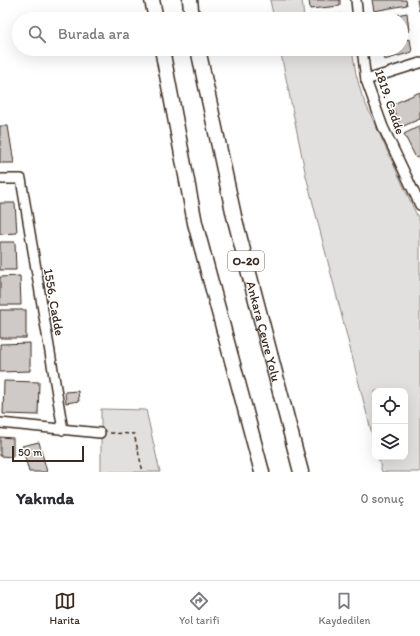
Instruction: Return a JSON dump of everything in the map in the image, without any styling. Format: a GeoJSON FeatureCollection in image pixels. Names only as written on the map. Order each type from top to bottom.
{"type":"FeatureCollection","features":[{"type":"Feature","properties":{"kind":"highway"},"geometry":{"type":"LineString","coordinates":[[152,0],[155,12]]}},
{"type":"Feature","properties":{"kind":"highway"},"geometry":{"type":"LineString","coordinates":[[190,0],[191,12]]}},
{"type":"Feature","properties":{"kind":"highway","name":"O-20"},"geometry":{"type":"LineString","coordinates":[[163,56],[195,223],[262,472]]}},
{"type":"Feature","properties":{"kind":"highway","name":"Ankara Çevre Yolu"},"geometry":{"type":"LineString","coordinates":[[200,56],[234,216],[301,472]]}},
{"type":"Feature","properties":{"kind":"street"},"geometry":{"type":"LineString","coordinates":[[356,0],[357,12]]}},
{"type":"Feature","properties":{"kind":"street","name":"1819. Cadde"},"geometry":{"type":"LineString","coordinates":[[363,56],[366,80],[383,127],[420,205]]}},
{"type":"Feature","properties":{"kind":"street"},"geometry":{"type":"LineString","coordinates":[[366,80],[420,63]]}},
{"type":"Feature","properties":{"kind":"street","name":"1556. Cadde"},"geometry":{"type":"LineString","coordinates":[[0,179],[21,179],[63,430]]}},
{"type":"Feature","properties":{"kind":"street"},"geometry":{"type":"LineString","coordinates":[[0,423],[100,433]]}},
{"type":"Feature","properties":{"kind":"path"},"geometry":{"type":"LineString","coordinates":[[100,433],[134,434],[143,472]]}},
{"type":"Feature","properties":{"kind":"shaded area"},"geometry":{"type":"Polygon","coordinates":[[[270,0],[302,0],[303,12],[273,12],[270,0]]]}},
{"type":"Feature","properties":{"kind":"shaded area"},"geometry":{"type":"Polygon","coordinates":[[[281,56],[353,56],[362,96],[420,222],[420,472],[382,472],[379,460],[408,460],[408,388],[372,388],[372,434],[306,176],[281,56]]]}},
{"type":"Feature","properties":{"kind":"shaded area"},"geometry":{"type":"Polygon","coordinates":[[[101,409],[146,410],[160,472],[101,472],[101,409]]]}},
{"type":"Feature","properties":{"kind":"building"},"geometry":{"type":"Polygon","coordinates":[[[309,0],[340,0],[340,6],[310,9],[309,0]]]}},
{"type":"Feature","properties":{"kind":"building"},"geometry":{"type":"Polygon","coordinates":[[[372,0],[406,0],[407,5],[374,11],[372,0]]]}},
{"type":"Feature","properties":{"kind":"building"},"geometry":{"type":"Polygon","coordinates":[[[417,0],[420,0],[420,11],[419,11],[417,0]]]}},
{"type":"Feature","properties":{"kind":"building"},"geometry":{"type":"Polygon","coordinates":[[[408,39],[410,39],[412,52],[408,53],[408,39]]]}},
{"type":"Feature","properties":{"kind":"building"},"geometry":{"type":"Polygon","coordinates":[[[383,56],[398,56],[384,60],[383,56]]]}},
{"type":"Feature","properties":{"kind":"building"},"geometry":{"type":"Polygon","coordinates":[[[420,92],[420,119],[401,127],[391,105],[420,92]]]}},
{"type":"Feature","properties":{"kind":"building"},"geometry":{"type":"Polygon","coordinates":[[[0,126],[8,126],[14,163],[0,163],[0,126]]]}},
{"type":"Feature","properties":{"kind":"building"},"geometry":{"type":"Polygon","coordinates":[[[420,126],[420,156],[416,158],[404,134],[420,126]]]}},
{"type":"Feature","properties":{"kind":"building"},"geometry":{"type":"Polygon","coordinates":[[[0,203],[15,203],[17,233],[0,234],[0,203]]]}},
{"type":"Feature","properties":{"kind":"building"},"geometry":{"type":"Polygon","coordinates":[[[0,242],[15,242],[16,270],[0,270],[0,242]]]}},
{"type":"Feature","properties":{"kind":"building"},"geometry":{"type":"Polygon","coordinates":[[[20,276],[21,305],[0,305],[0,277],[20,276]]]}},
{"type":"Feature","properties":{"kind":"building"},"geometry":{"type":"Polygon","coordinates":[[[0,310],[26,310],[26,338],[0,338],[0,310]]]}},
{"type":"Feature","properties":{"kind":"building"},"geometry":{"type":"Polygon","coordinates":[[[30,343],[30,371],[0,372],[0,344],[30,343]]]}},
{"type":"Feature","properties":{"kind":"building"},"geometry":{"type":"Polygon","coordinates":[[[4,381],[39,382],[38,415],[3,414],[4,381]]]}},
{"type":"Feature","properties":{"kind":"building"},"geometry":{"type":"Polygon","coordinates":[[[78,391],[79,401],[66,403],[65,392],[78,391]]]}},
{"type":"Feature","properties":{"kind":"building"},"geometry":{"type":"Polygon","coordinates":[[[0,437],[13,438],[13,457],[0,456],[0,437]]]}},
{"type":"Feature","properties":{"kind":"building"},"geometry":{"type":"Polygon","coordinates":[[[39,442],[47,472],[29,472],[22,446],[39,442]]]}}]}
